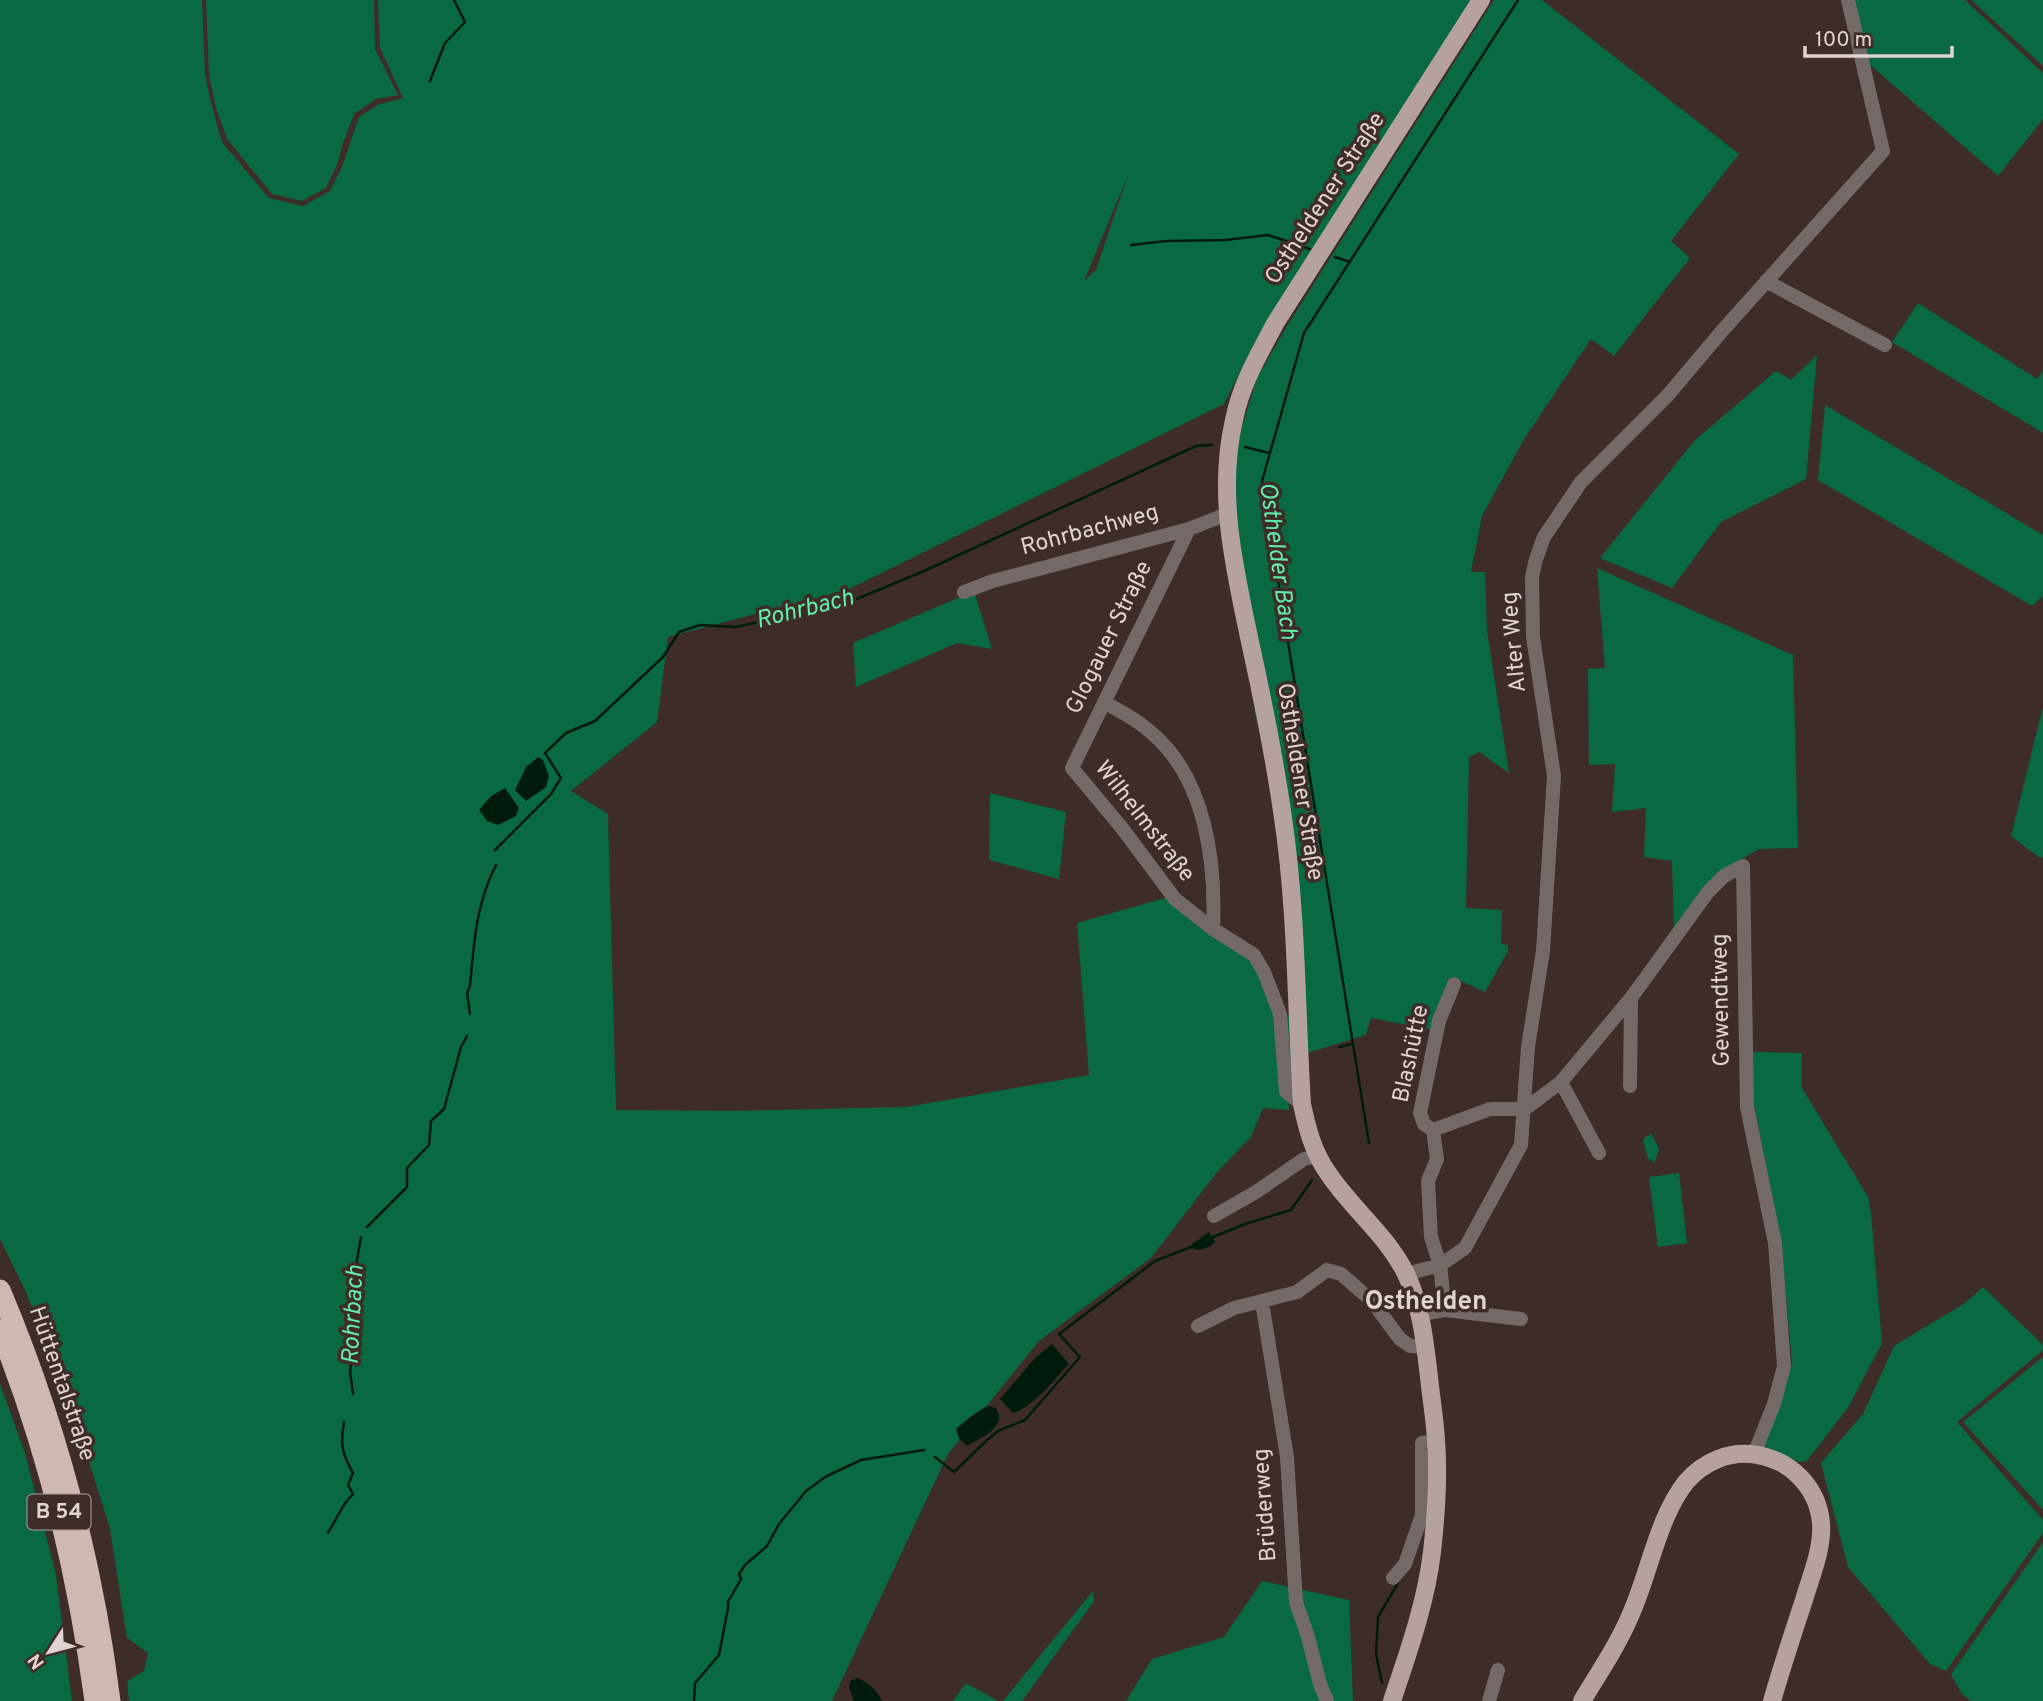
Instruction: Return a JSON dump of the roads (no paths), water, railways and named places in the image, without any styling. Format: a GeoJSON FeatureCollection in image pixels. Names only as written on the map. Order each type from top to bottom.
{"type":"FeatureCollection","features":[{"type":"Feature","properties":{"kind":"highway","name":"Hüttentalstraße"},"geometry":{"type":"LineString","coordinates":[[0,1290],[48,1415],[81,1534],[103,1646],[110,1701]]}},
{"type":"Feature","properties":{"kind":"highway","name":"Hüttentalstraße"},"geometry":{"type":"LineString","coordinates":[[0,1330],[33,1419],[70,1552],[88,1648],[94,1701]]}},
{"type":"Feature","properties":{"kind":"main road","name":"Ostheldener Straße"},"geometry":{"type":"LineString","coordinates":[[1392,1701],[1417,1622],[1432,1554],[1436,1441],[1425,1347],[1419,1315],[1406,1274],[1384,1240],[1335,1183],[1318,1156],[1307,1127],[1302,1104],[1293,911],[1284,820],[1270,736],[1231,550],[1227,514],[1228,450],[1234,418],[1247,376],[1276,323],[1481,0]]}},
{"type":"Feature","properties":{"kind":"main road"},"geometry":{"type":"LineString","coordinates":[[1582,1701],[1625,1628],[1669,1512],[1686,1483],[1709,1463],[1738,1454],[1769,1457],[1796,1472],[1813,1495],[1821,1522],[1821,1537],[1814,1566],[1772,1701]]}},
{"type":"Feature","properties":{"kind":"street","name":"Alter Weg"},"geometry":{"type":"LineString","coordinates":[[1406,1274],[1440,1265],[1465,1248],[1521,1145],[1528,1047],[1543,951],[1554,776],[1533,637],[1532,577],[1536,559],[1544,537],[1581,482],[1668,395],[1721,331],[1883,151],[1848,0]]}},
{"type":"Feature","properties":{"kind":"street"},"geometry":{"type":"LineString","coordinates":[[1766,281],[1885,345]]}},
{"type":"Feature","properties":{"kind":"street","name":"Rohrbachweg"},"geometry":{"type":"LineString","coordinates":[[964,592],[993,580],[1189,529],[1227,514]]}},
{"type":"Feature","properties":{"kind":"street","name":"Glogauer Straße"},"geometry":{"type":"LineString","coordinates":[[1072,768],[1189,529]]}},
{"type":"Feature","properties":{"kind":"street"},"geometry":{"type":"LineString","coordinates":[[1104,702],[1134,719],[1156,736],[1183,769],[1197,800],[1205,828],[1214,896],[1213,929]]}},
{"type":"Feature","properties":{"kind":"street","name":"Wilhelmstraße"},"geometry":{"type":"LineString","coordinates":[[1072,768],[1122,828],[1175,899],[1213,929],[1254,955],[1265,972],[1280,1014],[1286,1092],[1302,1104]]}},
{"type":"Feature","properties":{"kind":"street","name":"Gewendtweg"},"geometry":{"type":"LineString","coordinates":[[1525,1109],[1561,1082],[1631,998],[1709,892],[1724,876],[1743,866],[1747,1107],[1775,1243],[1784,1366],[1774,1404],[1754,1454]]}},
{"type":"Feature","properties":{"kind":"street","name":"Blashütte"},"geometry":{"type":"LineString","coordinates":[[1446,1310],[1440,1265],[1430,1237],[1429,1181],[1437,1158],[1433,1130],[1424,1124],[1420,1113],[1439,1021],[1454,984]]}},
{"type":"Feature","properties":{"kind":"street"},"geometry":{"type":"LineString","coordinates":[[1630,1086],[1631,998]]}},
{"type":"Feature","properties":{"kind":"street"},"geometry":{"type":"LineString","coordinates":[[1561,1082],[1599,1153]]}},
{"type":"Feature","properties":{"kind":"street","name":"Blashütte"},"geometry":{"type":"LineString","coordinates":[[1433,1130],[1490,1109],[1525,1109]]}},
{"type":"Feature","properties":{"kind":"street"},"geometry":{"type":"LineString","coordinates":[[1214,1216],[1256,1192],[1304,1159],[1318,1156]]}},
{"type":"Feature","properties":{"kind":"street"},"geometry":{"type":"LineString","coordinates":[[1198,1326],[1234,1308],[1297,1292],[1327,1270],[1341,1274],[1372,1301],[1400,1339],[1410,1346],[1425,1347]]}},
{"type":"Feature","properties":{"kind":"street","name":"Brüderweg"},"geometry":{"type":"LineString","coordinates":[[1262,1302],[1287,1457],[1296,1602],[1327,1701]]}},
{"type":"Feature","properties":{"kind":"street"},"geometry":{"type":"LineString","coordinates":[[1419,1315],[1446,1310],[1521,1319]]}},
{"type":"Feature","properties":{"kind":"street"},"geometry":{"type":"LineString","coordinates":[[1393,1578],[1405,1564],[1422,1515],[1422,1443],[1436,1441]]}},
{"type":"Feature","properties":{"kind":"street"},"geometry":{"type":"LineString","coordinates":[[1489,1701],[1498,1670]]}},
{"type":"Feature","properties":{"kind":"waterway"},"geometry":{"type":"LineString","coordinates":[[430,81],[445,43],[465,22],[454,0]]}},
{"type":"Feature","properties":{"kind":"waterway","name":"Osthelder Bach"},"geometry":{"type":"LineString","coordinates":[[1369,1143],[1262,481],[1304,333],[1518,0]]}},
{"type":"Feature","properties":{"kind":"waterway"},"geometry":{"type":"LineString","coordinates":[[1131,245],[1268,235],[1310,249]]}},
{"type":"Feature","properties":{"kind":"waterway"},"geometry":{"type":"LineString","coordinates":[[1335,257],[1350,262]]}},
{"type":"Feature","properties":{"kind":"waterway","name":"Rohrbach"},"geometry":{"type":"LineString","coordinates":[[495,850],[551,794],[561,778],[545,753],[566,733],[595,721],[663,657],[679,632],[700,625],[736,627],[852,601],[924,571],[1196,446],[1212,445]]}},
{"type":"Feature","properties":{"kind":"waterway","name":"Rohrbach"},"geometry":{"type":"LineString","coordinates":[[1245,447],[1269,453]]}},
{"type":"Feature","properties":{"kind":"waterway","name":"Rohrbach"},"geometry":{"type":"LineString","coordinates":[[470,1014],[467,993],[477,924],[484,894],[496,865]]}},
{"type":"Feature","properties":{"kind":"waterway","name":"Rohrbach"},"geometry":{"type":"LineString","coordinates":[[367,1227],[407,1187],[407,1168],[429,1145],[431,1121],[444,1109],[461,1047],[467,1036]]}},
{"type":"Feature","properties":{"kind":"waterway"},"geometry":{"type":"LineString","coordinates":[[1339,1047],[1352,1044]]}},
{"type":"Feature","properties":{"kind":"waterway"},"geometry":{"type":"LineString","coordinates":[[1211,1238],[1291,1210],[1312,1180]]}},
{"type":"Feature","properties":{"kind":"waterway","name":"Rohrbach"},"geometry":{"type":"LineString","coordinates":[[353,1394],[350,1371],[357,1325],[353,1284],[361,1237]]}},
{"type":"Feature","properties":{"kind":"waterway"},"geometry":{"type":"LineString","coordinates":[[935,1457],[954,1472],[998,1431],[1025,1420],[1080,1357],[1059,1334],[1155,1261],[1196,1245]]}},
{"type":"Feature","properties":{"kind":"waterway","name":"Rohrbach"},"geometry":{"type":"LineString","coordinates":[[328,1533],[353,1494],[348,1485],[353,1473],[343,1448],[344,1422]]}},
{"type":"Feature","properties":{"kind":"waterway"},"geometry":{"type":"LineString","coordinates":[[694,1701],[695,1683],[719,1655],[728,1602],[741,1579],[739,1574],[745,1565],[767,1546],[779,1524],[806,1491],[825,1477],[861,1460],[924,1450]]}},
{"type":"Feature","properties":{"kind":"waterway","name":"Osthelder Bach"},"geometry":{"type":"LineString","coordinates":[[1382,1683],[1376,1654],[1378,1617],[1398,1583]]}},
{"type":"Feature","properties":{"kind":"district","name":"Osthelden"},"geometry":{"type":"Point","coordinates":[1426,1302]}}]}
